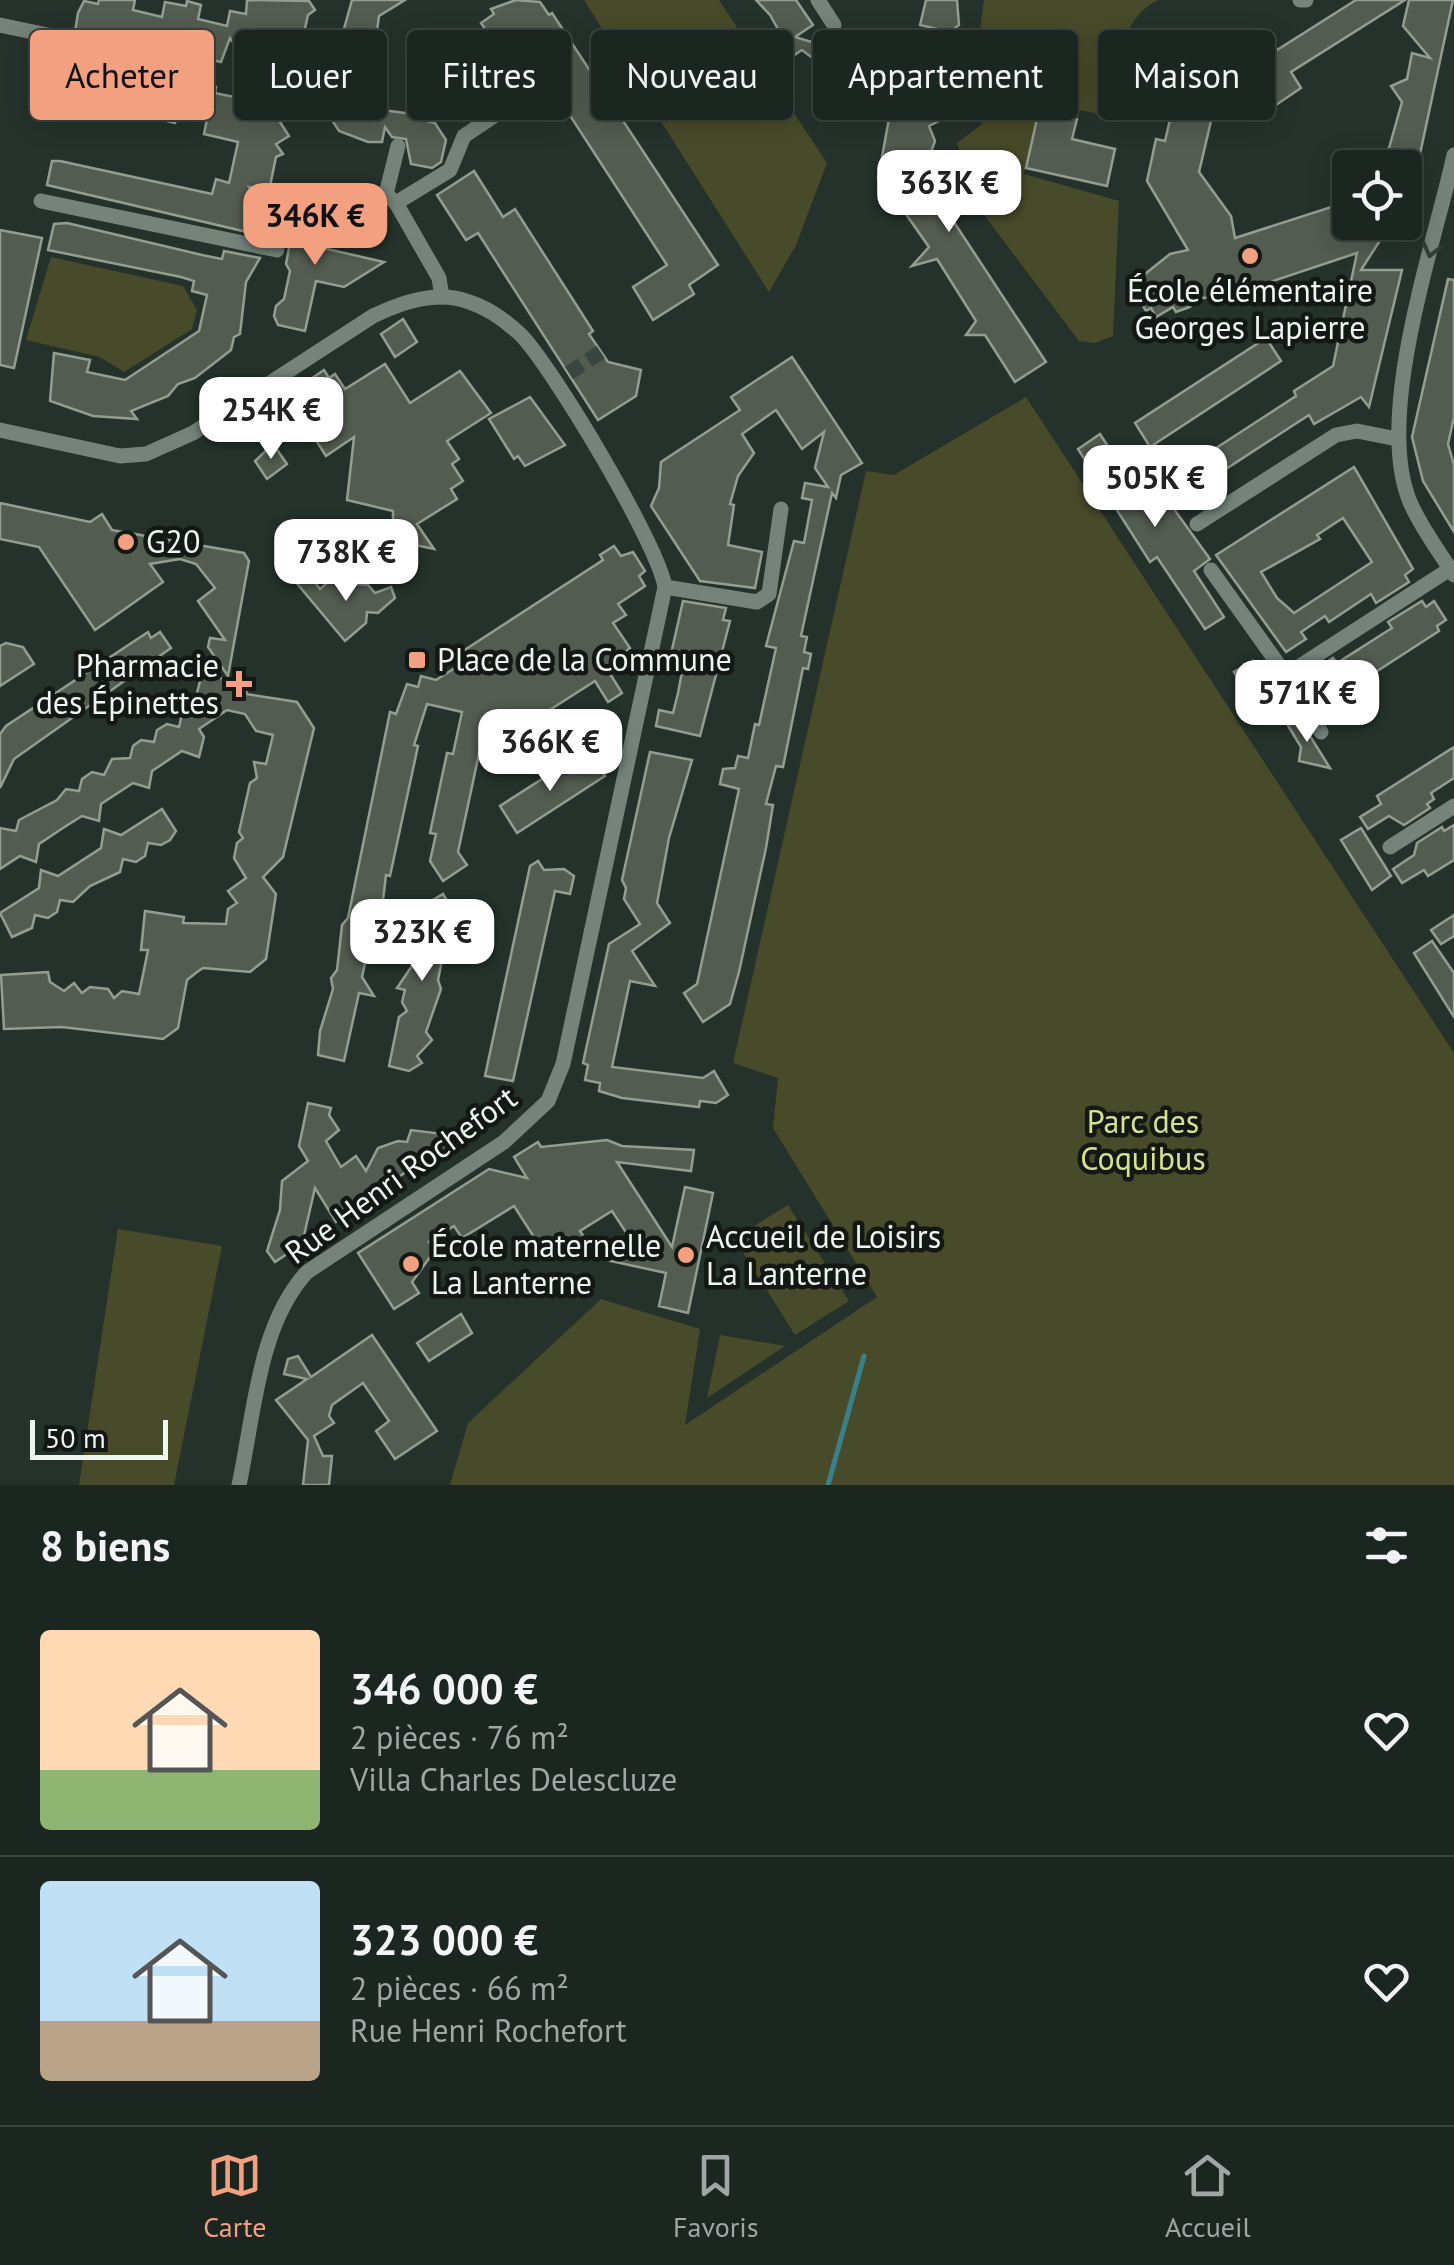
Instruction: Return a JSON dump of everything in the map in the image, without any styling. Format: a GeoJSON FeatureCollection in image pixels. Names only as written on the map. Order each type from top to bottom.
{"type":"FeatureCollection","features":[{"type":"Feature","properties":{"kind":"street"},"geometry":{"type":"LineString","coordinates":[[818,0],[834,25]]}},
{"type":"Feature","properties":{"kind":"street"},"geometry":{"type":"LineString","coordinates":[[0,25],[30,31]]}},
{"type":"Feature","properties":{"kind":"street"},"geometry":{"type":"LineString","coordinates":[[396,203],[450,170],[464,136],[489,120]]}},
{"type":"Feature","properties":{"kind":"street"},"geometry":{"type":"LineString","coordinates":[[398,146],[386,194],[396,203],[440,278],[442,297]]}},
{"type":"Feature","properties":{"kind":"street"},"geometry":{"type":"LineString","coordinates":[[1286,676],[1450,563],[1410,503],[1397,439],[1406,368],[1454,155]]}},
{"type":"Feature","properties":{"kind":"street"},"geometry":{"type":"LineString","coordinates":[[41,201],[277,250]]}},
{"type":"Feature","properties":{"kind":"street"},"geometry":{"type":"LineString","coordinates":[[0,430],[120,456],[146,454],[193,432],[373,316],[400,303],[442,297],[467,300],[495,314],[523,337],[657,553],[666,587],[757,602],[769,594],[782,509]]}},
{"type":"Feature","properties":{"kind":"street"},"geometry":{"type":"LineString","coordinates":[[553,383],[569,374]]}},
{"type":"Feature","properties":{"kind":"street"},"geometry":{"type":"LineString","coordinates":[[1198,524],[1336,435],[1358,431],[1397,439]]}},
{"type":"Feature","properties":{"kind":"street"},"geometry":{"type":"LineString","coordinates":[[1210,570],[1321,732]]}},
{"type":"Feature","properties":{"kind":"street","name":"Rue Henri Rochefort"},"geometry":{"type":"LineString","coordinates":[[239,1485],[275,1322],[288,1293],[307,1272],[504,1142],[548,1101],[563,1064],[666,587]]}},
{"type":"Feature","properties":{"kind":"street"},"geometry":{"type":"LineString","coordinates":[[1390,846],[1454,806]]}},
{"type":"Feature","properties":{"kind":"green space"},"geometry":{"type":"Polygon","coordinates":[[[584,0],[719,0],[739,30],[603,30],[584,0]]]}},
{"type":"Feature","properties":{"kind":"green space"},"geometry":{"type":"Polygon","coordinates":[[[984,0],[1159,0],[1146,8],[1129,30],[1098,30],[1098,114],[1078,110],[1078,30],[980,30],[984,0]]]}},
{"type":"Feature","properties":{"kind":"green space"},"geometry":{"type":"Polygon","coordinates":[[[793,112],[827,163],[796,245],[769,292],[660,120],[793,120],[793,112]]]}},
{"type":"Feature","properties":{"kind":"green space"},"geometry":{"type":"Polygon","coordinates":[[[983,120],[1036,120],[1024,174],[1119,201],[1113,336],[1095,343],[1079,341],[975,203],[957,143],[983,120]]]}},
{"type":"Feature","properties":{"kind":"green space"},"geometry":{"type":"Polygon","coordinates":[[[51,257],[183,286],[197,310],[192,329],[124,372],[100,357],[26,340],[51,257]]]}},
{"type":"Feature","properties":{"kind":"green space","name":"Parc des Coquibus"},"geometry":{"type":"Polygon","coordinates":[[[1026,397],[1454,1053],[1454,1485],[450,1485],[468,1423],[601,1299],[700,1329],[685,1425],[877,1297],[773,1128],[778,1078],[733,1063],[866,471],[894,475],[1026,397]]]}},
{"type":"Feature","properties":{"kind":"green space"},"geometry":{"type":"Polygon","coordinates":[[[788,1205],[849,1301],[795,1335],[734,1238],[788,1205]]]}},
{"type":"Feature","properties":{"kind":"green space"},"geometry":{"type":"Polygon","coordinates":[[[118,1229],[222,1246],[174,1485],[79,1485],[118,1229]]]}},
{"type":"Feature","properties":{"kind":"green space"},"geometry":{"type":"Polygon","coordinates":[[[720,1335],[785,1346],[707,1398],[720,1335]]]}},
{"type":"Feature","properties":{"kind":"building"},"geometry":{"type":"Polygon","coordinates":[[[99,0],[135,0],[133,10],[162,17],[165,2],[186,6],[187,1],[201,5],[198,19],[227,26],[230,11],[246,14],[247,0],[309,1],[315,10],[308,15],[305,30],[234,30],[234,44],[230,38],[221,62],[214,60],[214,30],[75,30],[84,1],[98,4],[99,0]]]}},
{"type":"Feature","properties":{"kind":"building"},"geometry":{"type":"Polygon","coordinates":[[[352,0],[405,0],[379,16],[377,30],[344,30],[352,0]]]}},
{"type":"Feature","properties":{"kind":"building"},"geometry":{"type":"Polygon","coordinates":[[[516,0],[540,2],[563,30],[486,30],[481,23],[494,14],[491,9],[516,0]]]}},
{"type":"Feature","properties":{"kind":"building"},"geometry":{"type":"Polygon","coordinates":[[[756,0],[796,0],[813,25],[795,37],[813,42],[813,58],[802,50],[793,56],[793,30],[778,30],[756,0]]]}},
{"type":"Feature","properties":{"kind":"building"},"geometry":{"type":"Polygon","coordinates":[[[926,0],[957,0],[959,25],[953,30],[920,25],[926,0]]]}},
{"type":"Feature","properties":{"kind":"building"},"geometry":{"type":"Polygon","coordinates":[[[1356,0],[1405,0],[1291,72],[1301,88],[1275,106],[1275,46],[1277,50],[1356,0]]]}},
{"type":"Feature","properties":{"kind":"building"},"geometry":{"type":"Polygon","coordinates":[[[1409,0],[1453,0],[1421,150],[1386,150],[1402,102],[1391,86],[1407,79],[1412,53],[1430,58],[1403,26],[1409,0]]]}},
{"type":"Feature","properties":{"kind":"building"},"geometry":{"type":"Polygon","coordinates":[[[571,42],[591,72],[591,120],[622,120],[718,265],[689,285],[694,294],[653,320],[633,287],[667,265],[571,117],[571,42]]]}},
{"type":"Feature","properties":{"kind":"building"},"geometry":{"type":"Polygon","coordinates":[[[214,87],[215,93],[234,97],[234,120],[284,120],[280,122],[289,136],[276,144],[283,154],[276,157],[269,191],[249,187],[265,214],[264,236],[47,185],[52,161],[60,161],[212,194],[216,179],[229,183],[238,142],[204,134],[207,120],[214,120],[214,87]]]}},
{"type":"Feature","properties":{"kind":"building"},"geometry":{"type":"Polygon","coordinates":[[[387,111],[407,113],[407,120],[435,123],[446,140],[441,162],[432,168],[411,164],[406,139],[392,137],[385,127],[382,142],[368,142],[339,131],[332,120],[387,120],[387,111]]]}},
{"type":"Feature","properties":{"kind":"building"},"geometry":{"type":"Polygon","coordinates":[[[889,120],[939,120],[929,126],[935,141],[923,175],[1046,362],[1015,382],[985,335],[966,335],[976,321],[937,259],[912,266],[929,247],[896,200],[892,202],[886,184],[878,179],[889,120]]]}},
{"type":"Feature","properties":{"kind":"building"},"geometry":{"type":"Polygon","coordinates":[[[1037,120],[1077,120],[1072,139],[1115,149],[1107,186],[1026,168],[1037,120]]]}},
{"type":"Feature","properties":{"kind":"building"},"geometry":{"type":"Polygon","coordinates":[[[1170,120],[1211,120],[1199,172],[1231,216],[1235,238],[1332,207],[1332,240],[1380,240],[1361,270],[1402,270],[1369,407],[1361,397],[1314,424],[1309,415],[1183,497],[1170,478],[1296,396],[1294,391],[1333,366],[1357,253],[1240,292],[1198,299],[1190,307],[1176,312],[1173,307],[1156,317],[1151,308],[1146,311],[1131,286],[1134,276],[1145,274],[1170,254],[1188,250],[1147,181],[1156,139],[1165,141],[1170,120]]]}},
{"type":"Feature","properties":{"kind":"building"},"geometry":{"type":"Polygon","coordinates":[[[474,171],[503,217],[515,209],[593,331],[589,334],[608,362],[641,370],[636,396],[598,420],[478,233],[466,240],[437,195],[474,171]]]}},
{"type":"Feature","properties":{"kind":"building"},"geometry":{"type":"Polygon","coordinates":[[[304,206],[332,212],[323,248],[384,262],[344,287],[316,281],[305,331],[278,325],[274,316],[276,306],[284,299],[290,271],[286,264],[293,226],[300,223],[304,206]]]}},
{"type":"Feature","properties":{"kind":"building"},"geometry":{"type":"Polygon","coordinates":[[[67,223],[222,259],[224,251],[260,258],[246,282],[240,334],[234,337],[231,350],[195,378],[178,384],[168,396],[131,411],[137,419],[93,416],[50,401],[54,353],[90,360],[87,372],[125,380],[199,331],[207,295],[192,291],[194,281],[181,277],[48,250],[54,224],[67,223]]]}},
{"type":"Feature","properties":{"kind":"building"},"geometry":{"type":"Polygon","coordinates":[[[0,230],[42,238],[14,368],[0,365],[0,230]]]}},
{"type":"Feature","properties":{"kind":"building"},"geometry":{"type":"Polygon","coordinates":[[[1448,279],[1454,280],[1454,417],[1448,444],[1454,465],[1454,532],[1423,481],[1412,437],[1448,279]]]}},
{"type":"Feature","properties":{"kind":"building"},"geometry":{"type":"Polygon","coordinates":[[[403,319],[417,342],[395,357],[381,334],[403,319]]]}},
{"type":"Feature","properties":{"kind":"building"},"geometry":{"type":"Polygon","coordinates":[[[1266,338],[1281,361],[1150,447],[1135,423],[1266,338]]]}},
{"type":"Feature","properties":{"kind":"building"},"geometry":{"type":"Polygon","coordinates":[[[792,357],[862,463],[841,475],[836,498],[832,493],[801,636],[807,637],[804,652],[811,654],[808,669],[803,668],[783,767],[776,766],[766,804],[773,805],[766,848],[730,1004],[703,1022],[684,993],[697,984],[739,789],[720,784],[723,769],[735,768],[738,756],[748,758],[755,724],[759,725],[776,648],[766,646],[794,541],[804,543],[812,500],[802,498],[805,483],[828,487],[815,468],[824,432],[802,449],[776,410],[742,434],[754,453],[738,476],[730,504],[734,505],[728,545],[762,552],[755,588],[700,581],[651,506],[659,488],[661,462],[740,410],[731,397],[792,357]]]}},
{"type":"Feature","properties":{"kind":"building"},"geometry":{"type":"Polygon","coordinates":[[[385,364],[410,403],[460,371],[491,413],[447,441],[459,459],[452,464],[463,481],[451,489],[457,499],[417,524],[434,549],[400,542],[401,537],[393,535],[393,511],[347,500],[354,437],[326,456],[292,403],[299,399],[293,391],[324,370],[329,378],[335,374],[345,389],[385,364]]]}},
{"type":"Feature","properties":{"kind":"building"},"geometry":{"type":"Polygon","coordinates":[[[530,397],[565,445],[525,466],[518,456],[514,459],[489,419],[530,397]]]}},
{"type":"Feature","properties":{"kind":"building"},"geometry":{"type":"Polygon","coordinates":[[[1100,434],[1149,510],[1166,498],[1210,559],[1194,571],[1224,617],[1205,629],[1157,557],[1150,562],[1078,449],[1100,434]]]}},
{"type":"Feature","properties":{"kind":"building"},"geometry":{"type":"Polygon","coordinates":[[[273,444],[287,464],[267,479],[255,461],[273,444]]]}},
{"type":"Feature","properties":{"kind":"building"},"geometry":{"type":"Polygon","coordinates":[[[1354,467],[1413,569],[1405,575],[1409,582],[1376,603],[1371,594],[1329,622],[1325,616],[1301,632],[1306,639],[1286,652],[1216,555],[1354,467]],[[1343,518],[1317,535],[1320,539],[1261,572],[1277,598],[1294,613],[1372,562],[1343,518]]]}},
{"type":"Feature","properties":{"kind":"building"},"geometry":{"type":"Polygon","coordinates":[[[0,503],[90,522],[102,514],[112,530],[244,553],[249,561],[228,676],[208,647],[210,638],[225,640],[198,601],[215,588],[196,564],[180,559],[150,564],[163,582],[95,630],[39,547],[0,539],[0,503]]]}},
{"type":"Feature","properties":{"kind":"building"},"geometry":{"type":"Polygon","coordinates":[[[614,546],[621,556],[633,552],[645,571],[639,576],[645,586],[618,604],[626,615],[613,623],[630,648],[623,654],[627,660],[609,672],[622,693],[608,702],[595,681],[520,729],[513,727],[480,749],[458,852],[467,865],[443,881],[430,861],[436,834],[430,833],[447,753],[453,754],[462,712],[427,704],[414,745],[418,746],[390,876],[386,875],[378,942],[370,940],[362,977],[374,996],[359,993],[344,1061],[318,1055],[320,1031],[333,989],[331,978],[337,970],[342,925],[348,918],[390,712],[396,714],[407,684],[418,687],[421,676],[436,680],[469,659],[463,651],[603,560],[600,555],[614,546]]]}},
{"type":"Feature","properties":{"kind":"building"},"geometry":{"type":"Polygon","coordinates":[[[294,580],[314,581],[320,589],[328,582],[368,585],[375,593],[391,587],[395,598],[378,613],[367,612],[366,623],[345,641],[294,580]]]}},
{"type":"Feature","properties":{"kind":"building"},"geometry":{"type":"Polygon","coordinates":[[[683,601],[726,608],[723,620],[730,621],[700,736],[656,726],[659,710],[673,713],[678,693],[685,656],[671,654],[683,601]]]}},
{"type":"Feature","properties":{"kind":"building"},"geometry":{"type":"Polygon","coordinates":[[[1422,601],[1426,607],[1434,601],[1446,620],[1437,626],[1439,631],[1328,703],[1325,700],[1317,705],[1305,685],[1312,680],[1309,674],[1333,658],[1337,663],[1392,628],[1388,622],[1422,601]]]}},
{"type":"Feature","properties":{"kind":"building"},"geometry":{"type":"Polygon","coordinates":[[[148,632],[151,638],[160,632],[171,648],[14,759],[0,788],[0,734],[6,726],[148,632]]]}},
{"type":"Feature","properties":{"kind":"building"},"geometry":{"type":"Polygon","coordinates":[[[6,643],[23,647],[34,664],[0,686],[0,646],[6,643]]]}},
{"type":"Feature","properties":{"kind":"building"},"geometry":{"type":"Polygon","coordinates":[[[1253,661],[1285,711],[1266,723],[1234,672],[1253,661]]]}},
{"type":"Feature","properties":{"kind":"building"},"geometry":{"type":"Polygon","coordinates":[[[202,673],[248,685],[246,694],[297,702],[314,728],[283,857],[263,877],[276,894],[266,959],[250,972],[203,968],[197,972],[187,980],[178,1028],[163,1039],[62,1027],[4,1029],[1,975],[48,972],[50,982],[64,991],[74,983],[82,993],[90,987],[108,989],[114,998],[122,991],[139,994],[148,950],[141,950],[145,911],[184,917],[183,923],[226,924],[228,909],[237,903],[228,891],[246,878],[234,858],[237,843],[243,838],[239,832],[250,783],[257,778],[254,762],[266,764],[273,735],[256,731],[245,714],[227,710],[199,729],[204,737],[199,757],[182,751],[152,771],[149,788],[133,783],[101,804],[99,821],[82,816],[39,844],[36,862],[20,856],[0,869],[0,828],[16,831],[19,820],[57,800],[66,789],[79,791],[82,779],[92,772],[104,775],[112,759],[130,758],[133,746],[141,740],[154,742],[157,730],[167,724],[179,727],[182,714],[194,705],[202,673]]]}},
{"type":"Feature","properties":{"kind":"building"},"geometry":{"type":"Polygon","coordinates":[[[1284,719],[1302,723],[1330,768],[1299,761],[1301,747],[1284,719]]]}},
{"type":"Feature","properties":{"kind":"building"},"geometry":{"type":"Polygon","coordinates":[[[1454,747],[1454,778],[1431,793],[1434,799],[1427,804],[1430,808],[1404,825],[1389,816],[1368,829],[1360,817],[1381,804],[1377,796],[1454,747]]]}},
{"type":"Feature","properties":{"kind":"building"},"geometry":{"type":"Polygon","coordinates":[[[650,752],[692,760],[669,838],[657,903],[670,923],[632,951],[655,986],[630,981],[612,1067],[703,1078],[714,1071],[728,1095],[716,1103],[700,1101],[699,1107],[622,1098],[599,1091],[600,1083],[585,1080],[588,1065],[583,1063],[609,944],[640,924],[624,899],[626,888],[622,880],[650,752]]]}},
{"type":"Feature","properties":{"kind":"building"},"geometry":{"type":"Polygon","coordinates":[[[570,761],[578,772],[595,761],[605,776],[517,833],[500,806],[570,761]]]}},
{"type":"Feature","properties":{"kind":"building"},"geometry":{"type":"Polygon","coordinates":[[[162,809],[176,831],[170,840],[161,845],[148,843],[145,856],[136,862],[123,859],[120,872],[90,886],[73,902],[60,900],[57,912],[48,918],[35,915],[32,928],[12,937],[0,913],[39,888],[41,870],[58,876],[101,848],[104,829],[121,835],[162,809]]]}},
{"type":"Feature","properties":{"kind":"building"},"geometry":{"type":"Polygon","coordinates":[[[1454,825],[1454,860],[1428,876],[1424,870],[1402,883],[1393,869],[1414,855],[1417,843],[1442,827],[1444,831],[1454,825]]]}},
{"type":"Feature","properties":{"kind":"building"},"geometry":{"type":"Polygon","coordinates":[[[1361,828],[1391,876],[1372,890],[1341,840],[1361,828]]]}},
{"type":"Feature","properties":{"kind":"building"},"geometry":{"type":"Polygon","coordinates":[[[538,861],[544,870],[564,869],[574,876],[570,894],[555,891],[513,1081],[485,1076],[530,866],[538,861]]]}},
{"type":"Feature","properties":{"kind":"building"},"geometry":{"type":"Polygon","coordinates":[[[443,894],[456,915],[448,920],[452,936],[445,945],[438,980],[441,989],[426,1032],[432,1040],[417,1056],[422,1063],[409,1071],[389,1066],[399,1017],[407,1011],[402,1002],[405,990],[397,988],[418,957],[414,949],[416,938],[406,936],[419,924],[423,906],[443,894]]]}},
{"type":"Feature","properties":{"kind":"building"},"geometry":{"type":"Polygon","coordinates":[[[1454,915],[1454,936],[1441,944],[1431,930],[1454,915]]]}},
{"type":"Feature","properties":{"kind":"building"},"geometry":{"type":"Polygon","coordinates":[[[1432,941],[1454,973],[1454,1017],[1414,953],[1432,941]]]}},
{"type":"Feature","properties":{"kind":"building"},"geometry":{"type":"Polygon","coordinates":[[[308,1103],[331,1108],[329,1115],[339,1130],[326,1141],[341,1167],[356,1156],[366,1171],[378,1148],[407,1142],[411,1130],[467,1137],[443,1153],[435,1151],[336,1222],[315,1188],[302,1244],[275,1262],[267,1251],[280,1210],[282,1181],[308,1161],[299,1146],[308,1103]]]}},
{"type":"Feature","properties":{"kind":"building"},"geometry":{"type":"Polygon","coordinates":[[[607,1140],[622,1146],[694,1150],[691,1171],[617,1162],[672,1247],[685,1187],[713,1193],[688,1313],[659,1306],[666,1273],[606,1260],[633,1243],[612,1211],[580,1231],[598,1258],[539,1245],[514,1206],[462,1238],[454,1226],[429,1242],[435,1250],[412,1282],[419,1293],[394,1309],[358,1253],[489,1169],[527,1178],[514,1157],[538,1142],[541,1147],[607,1140]]]}},
{"type":"Feature","properties":{"kind":"building"},"geometry":{"type":"Polygon","coordinates":[[[461,1314],[472,1333],[429,1361],[417,1343],[461,1314]]]}},
{"type":"Feature","properties":{"kind":"building"},"geometry":{"type":"Polygon","coordinates":[[[372,1335],[437,1431],[395,1459],[376,1431],[389,1421],[363,1383],[332,1405],[329,1416],[334,1423],[314,1436],[323,1456],[332,1456],[329,1485],[303,1485],[308,1440],[276,1400],[307,1379],[284,1374],[288,1359],[298,1356],[311,1377],[372,1335]]]}},
{"type":"Feature","properties":{"kind":"waterway"},"geometry":{"type":"LineString","coordinates":[[828,1485],[864,1356]]}},
{"type":"Feature","properties":{"kind":"tunnel"},"geometry":{"type":"LineString","coordinates":[[569,373],[601,352]]}},
{"type":"Feature","properties":{"kind":"place","name":"École élémentaire Georges Lapierre"},"geometry":{"type":"Point","coordinates":[1250,256]}},
{"type":"Feature","properties":{"kind":"place","name":"G20"},"geometry":{"type":"Point","coordinates":[126,542]}},
{"type":"Feature","properties":{"kind":"place","name":"Place de la Commune"},"geometry":{"type":"Point","coordinates":[417,660]}},
{"type":"Feature","properties":{"kind":"place","name":"Pharmacie des Épinettes"},"geometry":{"type":"Point","coordinates":[239,684]}},
{"type":"Feature","properties":{"kind":"place","name":"Accueil de Loisirs La Lanterne"},"geometry":{"type":"Point","coordinates":[686,1255]}},
{"type":"Feature","properties":{"kind":"place","name":"École maternelle La Lanterne"},"geometry":{"type":"Point","coordinates":[411,1264]}}]}
